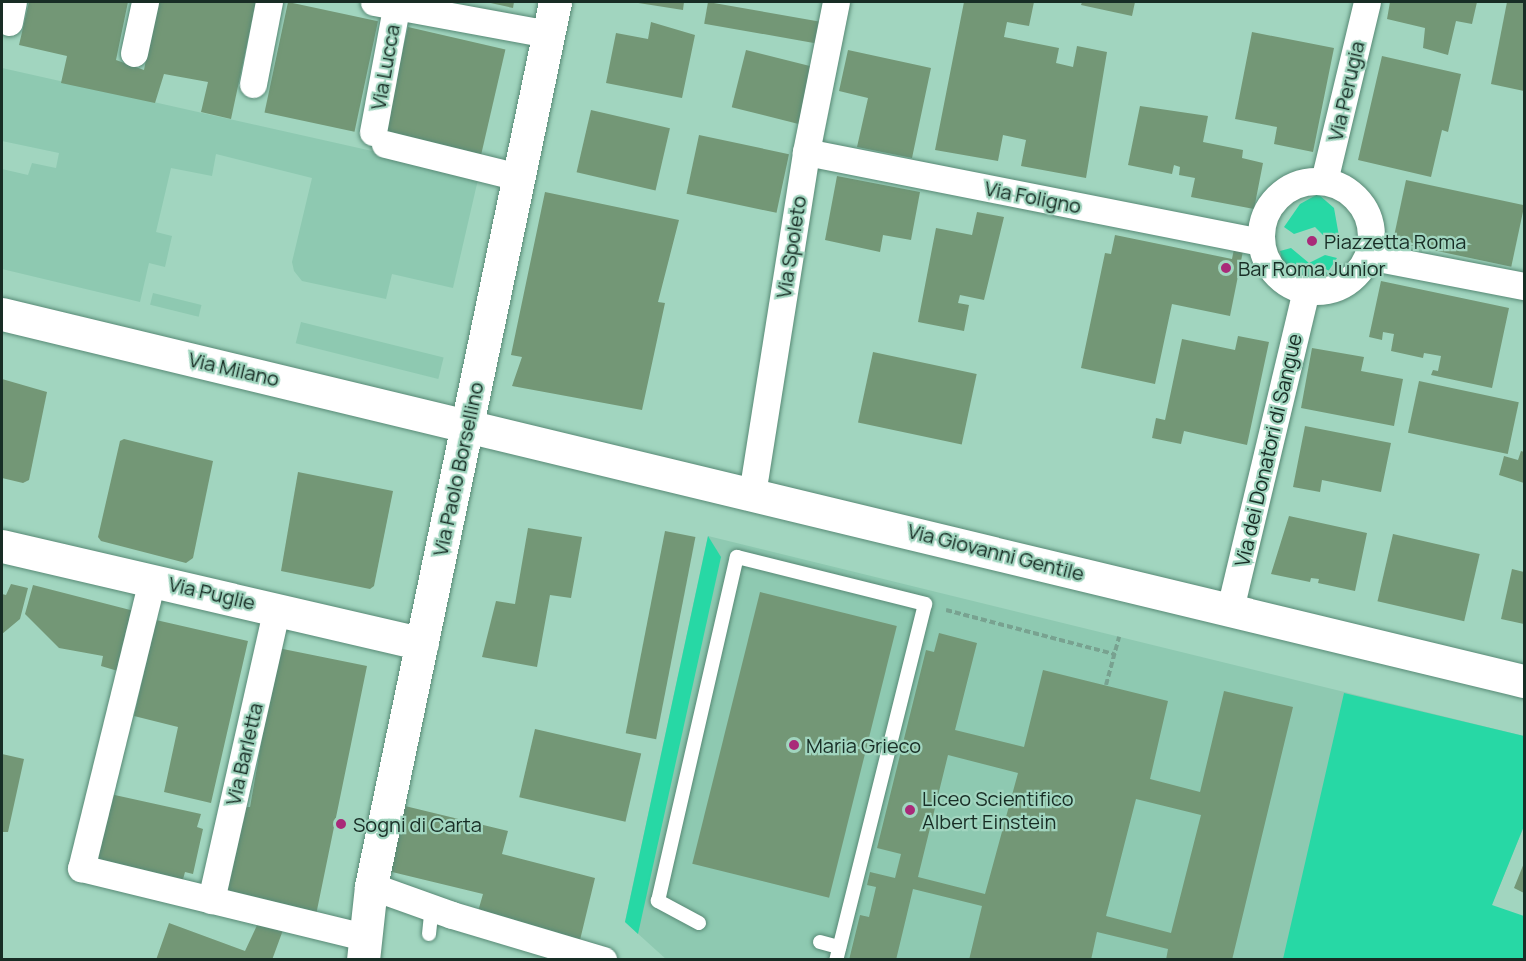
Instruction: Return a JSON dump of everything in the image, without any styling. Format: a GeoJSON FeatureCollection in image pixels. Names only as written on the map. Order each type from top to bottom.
{"type":"FeatureCollection","features":[{"type":"Feature","properties":{"kind":"street"},"geometry":{"type":"LineString","coordinates":[[134,53],[144,2]]}},
{"type":"Feature","properties":{"kind":"street"},"geometry":{"type":"LineString","coordinates":[[253,84],[269,2]]}},
{"type":"Feature","properties":{"kind":"street","name":"Via Paolo Borsellino"},"geometry":{"type":"LineString","coordinates":[[356,954],[555,2]]}},
{"type":"Feature","properties":{"kind":"street","name":"Via Spoleto"},"geometry":{"type":"LineString","coordinates":[[752,494],[806,152],[836,2]]}},
{"type":"Feature","properties":{"kind":"street","name":"Via Perugia"},"geometry":{"type":"LineString","coordinates":[[1324,181],[1367,2]]}},
{"type":"Feature","properties":{"kind":"street"},"geometry":{"type":"LineString","coordinates":[[389,3],[548,34]]}},
{"type":"Feature","properties":{"kind":"street","name":"Via Lucca"},"geometry":{"type":"LineString","coordinates":[[389,3],[379,138],[518,177]]}},
{"type":"Feature","properties":{"kind":"street","name":"Via Foligno"},"geometry":{"type":"LineString","coordinates":[[806,152],[1260,242]]}},
{"type":"Feature","properties":{"kind":"street"},"geometry":{"type":"LineString","coordinates":[[1324,181],[1354,195],[1364,208],[1372,240],[1368,256],[1358,273],[1344,285],[1326,291],[1306,291],[1275,274],[1260,242],[1264,217],[1277,196],[1299,184],[1324,181]]}},
{"type":"Feature","properties":{"kind":"street"},"geometry":{"type":"LineString","coordinates":[[1368,256],[1524,286]]}},
{"type":"Feature","properties":{"kind":"street","name":"Via dei Donatori di Sangue"},"geometry":{"type":"LineString","coordinates":[[1230,609],[1306,291]]}},
{"type":"Feature","properties":{"kind":"street","name":"Via Milano"},"geometry":{"type":"LineString","coordinates":[[2,314],[467,424]]}},
{"type":"Feature","properties":{"kind":"street","name":"Via Giovanni Gentile"},"geometry":{"type":"LineString","coordinates":[[467,424],[1524,681]]}},
{"type":"Feature","properties":{"kind":"street","name":"Via Puglie"},"geometry":{"type":"LineString","coordinates":[[2,546],[277,608],[422,644]]}},
{"type":"Feature","properties":{"kind":"street"},"geometry":{"type":"LineString","coordinates":[[152,580],[81,868],[211,900],[356,954]]}},
{"type":"Feature","properties":{"kind":"street","name":"Via Barletta"},"geometry":{"type":"LineString","coordinates":[[211,900],[277,608]]}},
{"type":"Feature","properties":{"kind":"street"},"geometry":{"type":"LineString","coordinates":[[371,886],[432,908],[603,960]]}},
{"type":"Feature","properties":{"kind":"lane"},"geometry":{"type":"LineString","coordinates":[[699,923],[658,901],[737,557],[925,604],[838,953],[820,942]]}},
{"type":"Feature","properties":{"kind":"lane"},"geometry":{"type":"LineString","coordinates":[[429,934],[432,908]]}},
{"type":"Feature","properties":{"kind":"path"},"geometry":{"type":"LineString","coordinates":[[970,616],[1114,654]]}},
{"type":"Feature","properties":{"kind":"path"},"geometry":{"type":"LineString","coordinates":[[1106,685],[1119,637]]}},
{"type":"Feature","properties":{"kind":"shaded area"},"geometry":{"type":"Polygon","coordinates":[[[2,68],[479,175],[453,288],[392,274],[386,299],[302,281],[294,271],[292,262],[312,178],[216,154],[212,176],[171,168],[156,232],[172,236],[165,267],[149,263],[140,302],[2,269],[2,169],[28,175],[32,163],[56,168],[59,153],[2,141],[2,68]]]}},
{"type":"Feature","properties":{"kind":"shaded area"},"geometry":{"type":"Polygon","coordinates":[[[153,293],[202,305],[199,317],[150,305],[153,293]]]}},
{"type":"Feature","properties":{"kind":"shaded area"},"geometry":{"type":"Polygon","coordinates":[[[301,322],[444,358],[438,379],[296,343],[301,322]]]}},
{"type":"Feature","properties":{"kind":"shaded area"},"geometry":{"type":"Polygon","coordinates":[[[708,536],[1524,736],[1524,826],[1470,959],[667,960],[625,922],[708,536]]]}},
{"type":"Feature","properties":{"kind":"green space"},"geometry":{"type":"Polygon","coordinates":[[[1318,194],[1334,208],[1340,242],[1328,240],[1315,227],[1294,234],[1284,227],[1300,204],[1318,194]]]}},
{"type":"Feature","properties":{"kind":"green space"},"geometry":{"type":"Polygon","coordinates":[[[1291,248],[1309,263],[1325,255],[1337,258],[1318,287],[1299,294],[1285,278],[1280,251],[1291,248]]]}},
{"type":"Feature","properties":{"kind":"green space"},"geometry":{"type":"Polygon","coordinates":[[[708,536],[721,557],[638,934],[625,922],[708,536]]]}},
{"type":"Feature","properties":{"kind":"green space"},"geometry":{"type":"Polygon","coordinates":[[[1344,693],[1524,736],[1524,826],[1492,905],[1524,916],[1524,959],[1283,959],[1344,693]]]}},
{"type":"Feature","properties":{"kind":"building"},"geometry":{"type":"Polygon","coordinates":[[[29,2],[128,2],[116,60],[144,70],[157,2],[256,2],[231,119],[201,112],[208,82],[164,74],[155,103],[61,83],[67,56],[19,45],[29,2]]]}},
{"type":"Feature","properties":{"kind":"building"},"geometry":{"type":"Polygon","coordinates":[[[288,2],[378,21],[354,132],[265,113],[288,2]]]}},
{"type":"Feature","properties":{"kind":"building"},"geometry":{"type":"Polygon","coordinates":[[[486,2],[514,2],[513,8],[486,2]]]}},
{"type":"Feature","properties":{"kind":"building"},"geometry":{"type":"Polygon","coordinates":[[[632,2],[684,2],[683,10],[632,2]]]}},
{"type":"Feature","properties":{"kind":"building"},"geometry":{"type":"Polygon","coordinates":[[[708,2],[823,22],[819,44],[704,24],[708,2]]]}},
{"type":"Feature","properties":{"kind":"building"},"geometry":{"type":"Polygon","coordinates":[[[964,2],[1034,2],[1029,26],[1007,22],[1004,37],[1059,48],[1056,63],[1073,67],[1077,46],[1107,52],[1086,178],[1021,166],[1026,140],[1003,135],[998,161],[935,150],[964,2]]]}},
{"type":"Feature","properties":{"kind":"building"},"geometry":{"type":"Polygon","coordinates":[[[1082,2],[1135,2],[1132,16],[1081,5],[1082,2]]]}},
{"type":"Feature","properties":{"kind":"building"},"geometry":{"type":"Polygon","coordinates":[[[1390,2],[1477,2],[1472,24],[1456,21],[1448,55],[1423,48],[1425,28],[1387,19],[1390,2]]]}},
{"type":"Feature","properties":{"kind":"building"},"geometry":{"type":"Polygon","coordinates":[[[1507,2],[1524,2],[1524,91],[1491,84],[1507,2]]]}},
{"type":"Feature","properties":{"kind":"building"},"geometry":{"type":"Polygon","coordinates":[[[651,22],[695,35],[682,98],[606,83],[616,33],[648,39],[651,22]]]}},
{"type":"Feature","properties":{"kind":"building"},"geometry":{"type":"Polygon","coordinates":[[[408,27],[505,49],[480,160],[383,137],[408,27]]]}},
{"type":"Feature","properties":{"kind":"building"},"geometry":{"type":"Polygon","coordinates":[[[1252,32],[1334,48],[1313,152],[1274,144],[1277,127],[1235,119],[1252,32]]]}},
{"type":"Feature","properties":{"kind":"building"},"geometry":{"type":"Polygon","coordinates":[[[746,50],[818,68],[804,125],[732,107],[746,50]]]}},
{"type":"Feature","properties":{"kind":"building"},"geometry":{"type":"Polygon","coordinates":[[[848,50],[931,68],[912,158],[857,147],[868,98],[839,91],[848,50]]]}},
{"type":"Feature","properties":{"kind":"building"},"geometry":{"type":"Polygon","coordinates":[[[1382,56],[1461,74],[1448,132],[1442,130],[1431,177],[1358,160],[1382,56]]]}},
{"type":"Feature","properties":{"kind":"building"},"geometry":{"type":"Polygon","coordinates":[[[1140,106],[1208,116],[1203,142],[1243,150],[1242,158],[1263,163],[1254,209],[1191,197],[1195,178],[1179,175],[1180,167],[1174,165],[1172,174],[1128,165],[1140,106]]]}},
{"type":"Feature","properties":{"kind":"building"},"geometry":{"type":"Polygon","coordinates":[[[591,110],[670,128],[656,191],[577,172],[591,110]]]}},
{"type":"Feature","properties":{"kind":"building"},"geometry":{"type":"Polygon","coordinates":[[[699,135],[789,154],[777,213],[687,194],[699,135]]]}},
{"type":"Feature","properties":{"kind":"building"},"geometry":{"type":"Polygon","coordinates":[[[837,176],[920,192],[911,240],[883,235],[880,252],[825,240],[837,176]]]}},
{"type":"Feature","properties":{"kind":"building"},"geometry":{"type":"Polygon","coordinates":[[[1406,180],[1524,205],[1511,267],[1393,242],[1406,180]]]}},
{"type":"Feature","properties":{"kind":"building"},"geometry":{"type":"Polygon","coordinates":[[[545,192],[679,220],[658,302],[665,303],[642,410],[512,386],[522,357],[511,355],[545,192]]]}},
{"type":"Feature","properties":{"kind":"building"},"geometry":{"type":"Polygon","coordinates":[[[977,212],[1004,217],[984,300],[960,295],[958,303],[969,305],[964,331],[918,322],[936,228],[972,235],[977,212]]]}},
{"type":"Feature","properties":{"kind":"building"},"geometry":{"type":"Polygon","coordinates":[[[1115,235],[1232,259],[1234,249],[1243,251],[1230,316],[1172,304],[1155,384],[1081,368],[1105,253],[1111,254],[1115,235]]]}},
{"type":"Feature","properties":{"kind":"building"},"geometry":{"type":"Polygon","coordinates":[[[1381,281],[1509,308],[1492,388],[1431,375],[1433,370],[1438,371],[1441,356],[1424,353],[1423,358],[1391,351],[1394,334],[1383,332],[1382,340],[1369,337],[1381,281]]]}},
{"type":"Feature","properties":{"kind":"building"},"geometry":{"type":"Polygon","coordinates":[[[1238,336],[1269,342],[1247,445],[1184,431],[1181,444],[1152,438],[1156,418],[1165,420],[1182,339],[1235,350],[1238,336]]]}},
{"type":"Feature","properties":{"kind":"building"},"geometry":{"type":"Polygon","coordinates":[[[1312,348],[1364,357],[1361,371],[1403,379],[1394,426],[1301,408],[1312,348]]]}},
{"type":"Feature","properties":{"kind":"building"},"geometry":{"type":"Polygon","coordinates":[[[873,352],[977,374],[962,444],[858,422],[873,352]]]}},
{"type":"Feature","properties":{"kind":"building"},"geometry":{"type":"Polygon","coordinates":[[[2,379],[47,392],[29,480],[23,483],[2,478],[2,379]]]}},
{"type":"Feature","properties":{"kind":"building"},"geometry":{"type":"Polygon","coordinates":[[[1419,381],[1519,402],[1508,454],[1408,433],[1419,381]]]}},
{"type":"Feature","properties":{"kind":"building"},"geometry":{"type":"Polygon","coordinates":[[[1305,426],[1391,443],[1381,492],[1322,480],[1320,492],[1293,487],[1305,426]]]}},
{"type":"Feature","properties":{"kind":"building"},"geometry":{"type":"Polygon","coordinates":[[[124,439],[213,461],[193,558],[186,563],[101,541],[98,537],[120,441],[124,439]]]}},
{"type":"Feature","properties":{"kind":"building"},"geometry":{"type":"Polygon","coordinates":[[[1521,451],[1524,452],[1524,483],[1499,475],[1504,456],[1518,460],[1521,451]]]}},
{"type":"Feature","properties":{"kind":"building"},"geometry":{"type":"Polygon","coordinates":[[[298,472],[393,491],[374,586],[370,589],[281,571],[298,472]]]}},
{"type":"Feature","properties":{"kind":"building"},"geometry":{"type":"Polygon","coordinates":[[[1289,516],[1367,533],[1355,591],[1318,583],[1319,579],[1311,578],[1310,582],[1271,574],[1289,516]]]}},
{"type":"Feature","properties":{"kind":"building"},"geometry":{"type":"Polygon","coordinates":[[[528,528],[582,537],[571,598],[550,595],[537,667],[482,657],[496,601],[515,604],[528,528]]]}},
{"type":"Feature","properties":{"kind":"building"},"geometry":{"type":"Polygon","coordinates":[[[665,531],[695,537],[656,739],[626,733],[665,531]]]}},
{"type":"Feature","properties":{"kind":"building"},"geometry":{"type":"Polygon","coordinates":[[[1393,534],[1480,554],[1464,621],[1377,601],[1393,534]]]}},
{"type":"Feature","properties":{"kind":"building"},"geometry":{"type":"Polygon","coordinates":[[[1512,569],[1524,572],[1524,624],[1501,619],[1512,569]]]}},
{"type":"Feature","properties":{"kind":"building"},"geometry":{"type":"Polygon","coordinates":[[[11,584],[28,588],[20,619],[2,634],[2,594],[6,595],[11,584]]]}},
{"type":"Feature","properties":{"kind":"building"},"geometry":{"type":"Polygon","coordinates":[[[33,585],[142,613],[128,674],[101,666],[103,656],[59,648],[25,614],[33,585]]]}},
{"type":"Feature","properties":{"kind":"building","name":"Maria Grieco"},"geometry":{"type":"Polygon","coordinates":[[[760,592],[897,626],[829,898],[692,864],[760,592]]]}},
{"type":"Feature","properties":{"kind":"building"},"geometry":{"type":"Polygon","coordinates":[[[156,620],[248,641],[211,803],[164,792],[178,727],[134,716],[156,620]]]}},
{"type":"Feature","properties":{"kind":"building"},"geometry":{"type":"Polygon","coordinates":[[[939,633],[977,643],[955,730],[1024,747],[1043,670],[1168,701],[1150,779],[1200,792],[1224,691],[1293,707],[1232,960],[1166,960],[1168,949],[1097,932],[1091,960],[969,960],[982,906],[913,889],[896,960],[849,960],[860,915],[869,917],[876,887],[867,885],[870,872],[895,878],[901,854],[877,848],[926,650],[934,652],[939,633]],[[948,755],[918,877],[985,894],[1018,773],[948,755]],[[1136,799],[1106,916],[1171,933],[1201,815],[1136,799]]]}},
{"type":"Feature","properties":{"kind":"building"},"geometry":{"type":"Polygon","coordinates":[[[278,648],[367,666],[316,915],[222,896],[237,826],[243,823],[246,807],[250,807],[278,648]]]}},
{"type":"Feature","properties":{"kind":"building"},"geometry":{"type":"Polygon","coordinates":[[[535,729],[641,754],[625,822],[519,797],[535,729]]]}},
{"type":"Feature","properties":{"kind":"building"},"geometry":{"type":"Polygon","coordinates":[[[2,754],[24,759],[8,832],[2,832],[2,754]]]}},
{"type":"Feature","properties":{"kind":"building"},"geometry":{"type":"Polygon","coordinates":[[[101,792],[201,814],[197,827],[203,829],[193,874],[185,872],[182,883],[85,861],[101,792]]]}},
{"type":"Feature","properties":{"kind":"building"},"geometry":{"type":"Polygon","coordinates":[[[405,806],[508,831],[502,854],[595,878],[580,940],[477,915],[483,894],[388,871],[405,806]]]}},
{"type":"Feature","properties":{"kind":"building"},"geometry":{"type":"Polygon","coordinates":[[[1524,863],[1524,893],[1514,888],[1524,863]]]}},
{"type":"Feature","properties":{"kind":"building"},"geometry":{"type":"Polygon","coordinates":[[[259,921],[283,930],[272,960],[156,960],[169,923],[245,951],[259,921]]]}},
{"type":"Feature","properties":{"kind":"place","name":"Piazzetta Roma"},"geometry":{"type":"Point","coordinates":[1312,241]}},
{"type":"Feature","properties":{"kind":"place","name":"Bar Roma Junior"},"geometry":{"type":"Point","coordinates":[1226,268]}},
{"type":"Feature","properties":{"kind":"place","name":"Maria Grieco"},"geometry":{"type":"Point","coordinates":[794,745]}},
{"type":"Feature","properties":{"kind":"place","name":"Liceo Scientifico Albert Einstein"},"geometry":{"type":"Point","coordinates":[910,810]}},
{"type":"Feature","properties":{"kind":"place","name":"Sogni di Carta"},"geometry":{"type":"Point","coordinates":[341,824]}}]}
